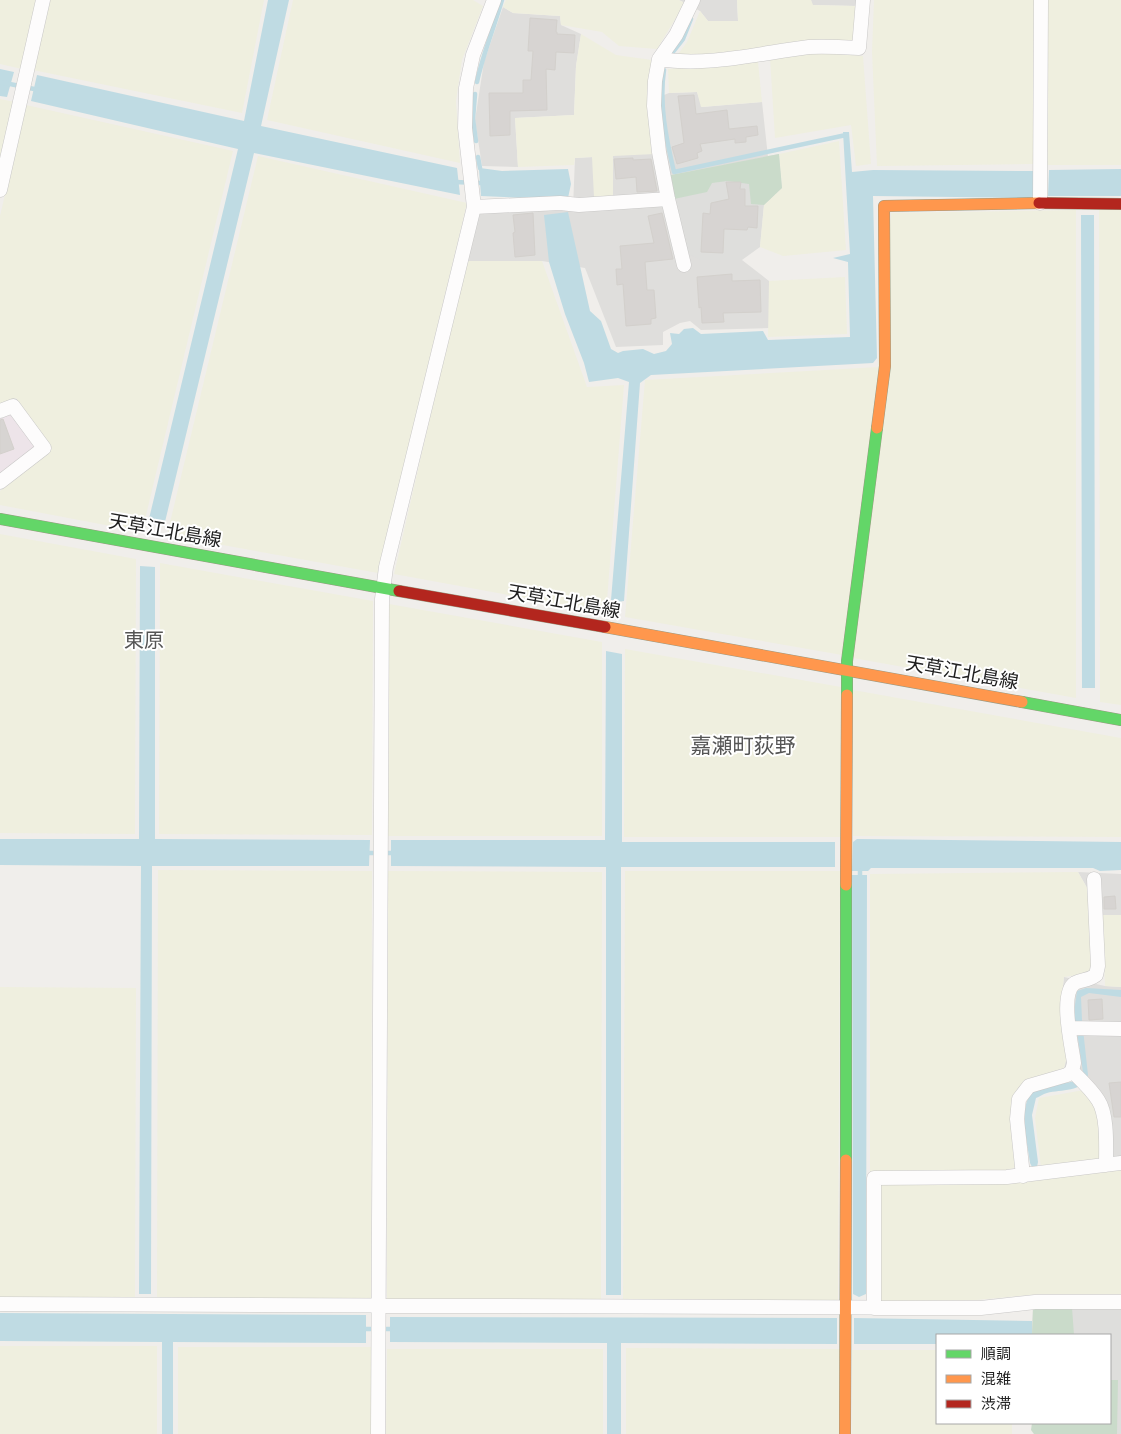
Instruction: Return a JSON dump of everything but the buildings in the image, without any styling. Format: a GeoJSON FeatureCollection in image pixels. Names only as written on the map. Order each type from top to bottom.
{"type":"FeatureCollection","features":[{"type":"Feature","properties":{"kind":"street"},"geometry":{"type":"LineString","coordinates":[[0,190],[43,0]]}},
{"type":"Feature","properties":{"kind":"street"},"geometry":{"type":"LineString","coordinates":[[684,265],[659,152],[654,106],[655,81],[659,59],[676,35],[693,0]]}},
{"type":"Feature","properties":{"kind":"street"},"geometry":{"type":"LineString","coordinates":[[659,59],[676,62],[709,60],[811,47],[859,48],[863,0]]}},
{"type":"Feature","properties":{"kind":"street"},"geometry":{"type":"LineString","coordinates":[[1040,191],[1041,0]]}},
{"type":"Feature","properties":{"kind":"street"},"geometry":{"type":"LineString","coordinates":[[378,1434],[381,613],[386,567],[474,207],[465,128],[466,88],[473,55],[491,1]]}},
{"type":"Feature","properties":{"kind":"street"},"geometry":{"type":"LineString","coordinates":[[845,1434],[847,650],[885,366],[884,206],[1040,191],[1082,204],[1121,204]]}},
{"type":"Feature","properties":{"kind":"street"},"geometry":{"type":"LineString","coordinates":[[474,207],[555,203],[579,205],[668,199]]}},
{"type":"Feature","properties":{"kind":"street"},"geometry":{"type":"LineString","coordinates":[[0,411],[13,406],[44,448],[0,482]]}},
{"type":"Feature","properties":{"kind":"street","name":"天草江北島線"},"geometry":{"type":"LineString","coordinates":[[0,519],[1121,720]]}},
{"type":"Feature","properties":{"kind":"street"},"geometry":{"type":"LineString","coordinates":[[1094,879],[1098,966],[1096,974],[1091,979],[1076,982],[1070,988],[1067,1003],[1074,1063],[1079,1078],[1100,1101],[1106,1123],[1106,1165]]}},
{"type":"Feature","properties":{"kind":"street"},"geometry":{"type":"LineString","coordinates":[[1069,1028],[1121,1029]]}},
{"type":"Feature","properties":{"kind":"street"},"geometry":{"type":"LineString","coordinates":[[1023,1176],[1017,1119],[1019,1099],[1029,1086],[1067,1075],[1079,1078]]}},
{"type":"Feature","properties":{"kind":"street"},"geometry":{"type":"LineString","coordinates":[[874,1308],[874,1178],[1023,1176],[1121,1163]]}},
{"type":"Feature","properties":{"kind":"street"},"geometry":{"type":"LineString","coordinates":[[0,1304],[981,1308],[1035,1302],[1121,1302]]}},
{"type":"Feature","properties":{"kind":"shaded area"},"geometry":{"type":"Polygon","coordinates":[[[679,0],[737,0],[738,21],[708,21],[700,11],[679,0]]]}},
{"type":"Feature","properties":{"kind":"shaded area"},"geometry":{"type":"Polygon","coordinates":[[[811,0],[857,0],[856,6],[812,5],[811,0]]]}},
{"type":"Feature","properties":{"kind":"shaded area"},"geometry":{"type":"Polygon","coordinates":[[[503,7],[513,13],[560,16],[561,25],[581,34],[576,66],[574,115],[515,118],[518,167],[482,166],[475,120],[484,62],[503,7]]]}},
{"type":"Feature","properties":{"kind":"shaded area"},"geometry":{"type":"Polygon","coordinates":[[[697,92],[702,107],[762,102],[768,157],[671,175],[701,260],[742,260],[769,281],[769,328],[701,330],[690,321],[680,323],[663,332],[663,345],[616,347],[585,268],[542,261],[466,261],[480,212],[573,208],[575,158],[613,156],[649,101],[669,93],[697,92]]]}},
{"type":"Feature","properties":{"kind":"shaded area"},"geometry":{"type":"Polygon","coordinates":[[[779,154],[782,188],[764,205],[760,247],[742,260],[701,260],[684,252],[671,175],[779,154]]]}},
{"type":"Feature","properties":{"kind":"shaded area"},"geometry":{"type":"Polygon","coordinates":[[[12,411],[38,447],[0,477],[0,416],[12,411]]]}},
{"type":"Feature","properties":{"kind":"shaded area"},"geometry":{"type":"Polygon","coordinates":[[[1078,872],[1121,874],[1121,915],[1091,915],[1090,893],[1078,872]]]}},
{"type":"Feature","properties":{"kind":"shaded area"},"geometry":{"type":"Polygon","coordinates":[[[1064,977],[1105,986],[1121,987],[1121,1156],[1102,1158],[1084,1090],[1064,1068],[1067,1056],[1060,1012],[1064,977]]]}},
{"type":"Feature","properties":{"kind":"shaded area"},"geometry":{"type":"Polygon","coordinates":[[[1033,1308],[1121,1308],[1121,1434],[1034,1434],[1032,1424],[1111,1424],[1111,1334],[1032,1334],[1033,1308]]]}},
{"type":"Feature","properties":{"kind":"green space"},"geometry":{"type":"Polygon","coordinates":[[[0,0],[36,0],[22,69],[0,64],[0,0]]]}},
{"type":"Feature","properties":{"kind":"green space"},"geometry":{"type":"Polygon","coordinates":[[[49,0],[264,0],[242,113],[33,70],[49,0]]]}},
{"type":"Feature","properties":{"kind":"green space"},"geometry":{"type":"Polygon","coordinates":[[[293,0],[473,0],[483,6],[462,60],[456,101],[460,163],[267,120],[293,0]]]}},
{"type":"Feature","properties":{"kind":"green space"},"geometry":{"type":"Polygon","coordinates":[[[506,0],[679,0],[685,3],[657,49],[619,46],[602,32],[561,25],[560,16],[513,13],[503,7],[506,0]]]}},
{"type":"Feature","properties":{"kind":"green space"},"geometry":{"type":"Polygon","coordinates":[[[737,0],[811,0],[813,5],[856,6],[854,43],[676,57],[687,42],[700,11],[708,21],[738,21],[737,0]]]}},
{"type":"Feature","properties":{"kind":"green space"},"geometry":{"type":"Polygon","coordinates":[[[874,0],[1034,0],[1033,164],[877,166],[872,52],[874,0]]]}},
{"type":"Feature","properties":{"kind":"green space"},"geometry":{"type":"Polygon","coordinates":[[[1047,0],[1121,0],[1121,165],[1046,165],[1047,0]]]}},
{"type":"Feature","properties":{"kind":"green space"},"geometry":{"type":"Polygon","coordinates":[[[581,34],[616,55],[652,60],[655,154],[613,156],[613,197],[594,197],[592,157],[575,158],[574,165],[518,167],[515,118],[574,115],[576,66],[581,34]]]}},
{"type":"Feature","properties":{"kind":"green space"},"geometry":{"type":"Polygon","coordinates":[[[809,52],[863,56],[871,164],[856,166],[851,125],[775,138],[770,58],[809,52]]]}},
{"type":"Feature","properties":{"kind":"green space"},"geometry":{"type":"Polygon","coordinates":[[[758,62],[762,102],[701,107],[697,92],[669,93],[668,69],[758,62]]]}},
{"type":"Feature","properties":{"kind":"green space"},"geometry":{"type":"Polygon","coordinates":[[[0,99],[15,102],[0,167],[0,99]]]}},
{"type":"Feature","properties":{"kind":"green space"},"geometry":{"type":"Polygon","coordinates":[[[26,105],[233,151],[142,532],[0,505],[0,491],[52,449],[16,398],[0,404],[0,216],[26,105]]]}},
{"type":"Feature","properties":{"kind":"green space"},"geometry":{"type":"Polygon","coordinates":[[[839,141],[846,250],[783,256],[760,247],[764,205],[782,188],[779,154],[839,141]]]}},
{"type":"Feature","properties":{"kind":"green space"},"geometry":{"type":"Polygon","coordinates":[[[779,154],[782,188],[764,205],[751,204],[749,184],[727,181],[712,183],[707,192],[674,199],[671,175],[779,154]]]}},
{"type":"Feature","properties":{"kind":"green space"},"geometry":{"type":"Polygon","coordinates":[[[258,156],[467,203],[378,573],[167,535],[258,156]]]}},
{"type":"Feature","properties":{"kind":"green space"},"geometry":{"type":"Polygon","coordinates":[[[1076,210],[1076,698],[853,658],[891,213],[1076,210]]]}},
{"type":"Feature","properties":{"kind":"green space"},"geometry":{"type":"Polygon","coordinates":[[[1099,210],[1121,210],[1121,705],[1100,702],[1099,210]]]}},
{"type":"Feature","properties":{"kind":"green space"},"geometry":{"type":"Polygon","coordinates":[[[466,261],[542,261],[587,387],[624,385],[606,613],[394,574],[466,261]]]}},
{"type":"Feature","properties":{"kind":"green space"},"geometry":{"type":"Polygon","coordinates":[[[845,277],[847,334],[768,337],[769,281],[845,277]]]}},
{"type":"Feature","properties":{"kind":"green space"},"geometry":{"type":"Polygon","coordinates":[[[879,367],[842,655],[625,617],[645,380],[879,367]]]}},
{"type":"Feature","properties":{"kind":"green space"},"geometry":{"type":"Polygon","coordinates":[[[0,534],[136,559],[135,834],[0,833],[0,534]]]}},
{"type":"Feature","properties":{"kind":"green space"},"geometry":{"type":"Polygon","coordinates":[[[160,563],[373,601],[372,835],[159,834],[160,563]]]}},
{"type":"Feature","properties":{"kind":"green space"},"geometry":{"type":"Polygon","coordinates":[[[389,604],[602,642],[602,836],[388,836],[389,604]]]}},
{"type":"Feature","properties":{"kind":"green space"},"geometry":{"type":"Polygon","coordinates":[[[625,649],[841,687],[840,837],[624,837],[625,649]]]}},
{"type":"Feature","properties":{"kind":"green space"},"geometry":{"type":"Polygon","coordinates":[[[853,690],[1121,738],[1121,837],[853,836],[853,690]]]}},
{"type":"Feature","properties":{"kind":"green space"},"geometry":{"type":"Polygon","coordinates":[[[158,870],[372,871],[371,1300],[157,1299],[158,870]]]}},
{"type":"Feature","properties":{"kind":"green space"},"geometry":{"type":"Polygon","coordinates":[[[388,871],[602,872],[601,1300],[387,1300],[388,871]]]}},
{"type":"Feature","properties":{"kind":"green space"},"geometry":{"type":"Polygon","coordinates":[[[625,871],[840,871],[838,1301],[623,1300],[625,871]]]}},
{"type":"Feature","properties":{"kind":"green space"},"geometry":{"type":"Polygon","coordinates":[[[1078,872],[1090,893],[1094,966],[1089,973],[1064,977],[1060,1012],[1067,1056],[1064,1068],[1025,1081],[1014,1097],[1017,1166],[1005,1172],[870,1172],[870,874],[1078,872]]]}},
{"type":"Feature","properties":{"kind":"green space"},"geometry":{"type":"Polygon","coordinates":[[[1102,915],[1121,915],[1121,987],[1105,986],[1102,915]]]}},
{"type":"Feature","properties":{"kind":"green space"},"geometry":{"type":"Polygon","coordinates":[[[0,987],[136,988],[135,1299],[0,1299],[0,987]]]}},
{"type":"Feature","properties":{"kind":"green space"},"geometry":{"type":"Polygon","coordinates":[[[1084,1090],[1099,1113],[1102,1158],[1041,1168],[1035,1118],[1039,1098],[1084,1090]]]}},
{"type":"Feature","properties":{"kind":"green space"},"geometry":{"type":"Polygon","coordinates":[[[1121,1168],[1121,1294],[1040,1294],[976,1300],[879,1301],[879,1182],[1020,1183],[1121,1168]]]}},
{"type":"Feature","properties":{"kind":"green space"},"geometry":{"type":"Polygon","coordinates":[[[1033,1308],[1072,1308],[1074,1334],[1032,1334],[1033,1308]]]}},
{"type":"Feature","properties":{"kind":"green space"},"geometry":{"type":"Polygon","coordinates":[[[0,1346],[157,1346],[157,1434],[0,1434],[0,1346]]]}},
{"type":"Feature","properties":{"kind":"green space"},"geometry":{"type":"Polygon","coordinates":[[[178,1347],[372,1347],[371,1434],[178,1434],[178,1347]]]}},
{"type":"Feature","properties":{"kind":"green space"},"geometry":{"type":"Polygon","coordinates":[[[626,1348],[840,1349],[840,1434],[626,1434],[626,1348]]]}},
{"type":"Feature","properties":{"kind":"green space"},"geometry":{"type":"Polygon","coordinates":[[[387,1349],[603,1349],[603,1434],[386,1434],[387,1349]]]}},
{"type":"Feature","properties":{"kind":"green space"},"geometry":{"type":"Polygon","coordinates":[[[852,1350],[936,1350],[936,1424],[1012,1424],[1012,1434],[852,1434],[852,1350]]]}},
{"type":"Feature","properties":{"kind":"green space"},"geometry":{"type":"Polygon","coordinates":[[[1111,1380],[1118,1380],[1117,1434],[1034,1434],[1031,1430],[1032,1424],[1111,1424],[1111,1380]]]}},
{"type":"Feature","properties":{"kind":"water"},"geometry":{"type":"Polygon","coordinates":[[[268,0],[289,0],[261,126],[457,168],[460,195],[254,153],[164,526],[148,523],[238,149],[31,101],[37,75],[244,121],[268,0]]]}},
{"type":"Feature","properties":{"kind":"water"},"geometry":{"type":"Polygon","coordinates":[[[0,69],[14,72],[7,97],[0,96],[0,69]]]}},
{"type":"Feature","properties":{"kind":"water"},"geometry":{"type":"Polygon","coordinates":[[[843,132],[849,132],[852,172],[873,170],[1034,171],[1034,196],[1029,198],[873,196],[877,358],[873,363],[651,375],[640,383],[624,601],[617,602],[611,600],[629,382],[618,378],[589,382],[549,262],[544,215],[568,212],[590,311],[601,321],[611,349],[618,353],[643,349],[654,354],[666,351],[672,344],[670,333],[679,334],[684,329],[693,328],[701,334],[763,331],[768,340],[850,337],[848,262],[833,258],[850,254],[843,132]]]}},
{"type":"Feature","properties":{"kind":"water"},"geometry":{"type":"Polygon","coordinates":[[[480,168],[502,171],[568,169],[571,184],[568,198],[481,196],[480,168]]]}},
{"type":"Feature","properties":{"kind":"water"},"geometry":{"type":"Polygon","coordinates":[[[1121,169],[1121,196],[1048,196],[1049,170],[1121,169]]]}},
{"type":"Feature","properties":{"kind":"water"},"geometry":{"type":"Polygon","coordinates":[[[1081,215],[1094,215],[1095,688],[1082,688],[1081,215]]]}},
{"type":"Feature","properties":{"kind":"water"},"geometry":{"type":"Polygon","coordinates":[[[140,566],[155,567],[155,839],[370,840],[369,866],[152,866],[151,1294],[139,1294],[141,866],[0,865],[0,839],[139,839],[140,566]]]}},
{"type":"Feature","properties":{"kind":"water"},"geometry":{"type":"Polygon","coordinates":[[[606,651],[622,654],[622,842],[835,842],[835,867],[621,867],[621,1295],[606,1295],[606,867],[391,866],[391,840],[605,840],[606,651]]]}},
{"type":"Feature","properties":{"kind":"water"},"geometry":{"type":"Polygon","coordinates":[[[857,839],[1121,842],[1121,870],[1100,871],[1093,868],[871,868],[868,871],[852,871],[853,842],[857,839]]]}},
{"type":"Feature","properties":{"kind":"water"},"geometry":{"type":"Polygon","coordinates":[[[852,875],[867,875],[866,1294],[859,1297],[853,1294],[852,875]]]}},
{"type":"Feature","properties":{"kind":"water"},"geometry":{"type":"Polygon","coordinates":[[[1086,988],[1121,990],[1121,997],[1089,993],[1081,997],[1088,1075],[1085,1081],[1077,1088],[1047,1093],[1036,1098],[1032,1115],[1038,1162],[1037,1167],[1032,1167],[1026,1135],[1026,1103],[1030,1095],[1041,1087],[1080,1079],[1083,1072],[1074,1012],[1077,991],[1086,988]]]}},
{"type":"Feature","properties":{"kind":"water"},"geometry":{"type":"Polygon","coordinates":[[[0,1313],[366,1315],[366,1343],[173,1342],[173,1434],[162,1434],[162,1342],[0,1341],[0,1313]]]}},
{"type":"Feature","properties":{"kind":"water"},"geometry":{"type":"Polygon","coordinates":[[[390,1317],[837,1318],[837,1344],[621,1343],[621,1434],[607,1434],[607,1343],[390,1342],[390,1317]]]}},
{"type":"Feature","properties":{"kind":"water"},"geometry":{"type":"Polygon","coordinates":[[[854,1318],[1032,1321],[1032,1334],[936,1334],[936,1344],[854,1344],[854,1318]]]}},
{"type":"Feature","properties":{"kind":"waterway"},"geometry":{"type":"LineString","coordinates":[[477,82],[502,0]]}},
{"type":"Feature","properties":{"kind":"waterway"},"geometry":{"type":"LineString","coordinates":[[672,53],[683,39],[691,19]]}},
{"type":"Feature","properties":{"kind":"waterway"},"geometry":{"type":"LineString","coordinates":[[664,70],[663,108],[674,172],[846,135],[846,138]]}},
{"type":"Feature","properties":{"kind":"waterway"},"geometry":{"type":"LineString","coordinates":[[0,82],[39,90]]}},
{"type":"Feature","properties":{"kind":"waterway"},"geometry":{"type":"LineString","coordinates":[[475,94],[473,119],[476,141]]}},
{"type":"Feature","properties":{"kind":"waterway"},"geometry":{"type":"LineString","coordinates":[[478,157],[480,168]]}},
{"type":"Feature","properties":{"kind":"waterway"},"geometry":{"type":"LineString","coordinates":[[454,182],[480,183]]}},
{"type":"Feature","properties":{"kind":"waterway"},"geometry":{"type":"LineString","coordinates":[[369,853],[391,853]]}},
{"type":"Feature","properties":{"kind":"waterway"},"geometry":{"type":"LineString","coordinates":[[366,1329],[390,1329]]}},
{"type":"Feature","properties":{"kind":"traffic: fast"},"geometry":{"type":"LineString","coordinates":[[847,695],[847,661],[877,428]]}},
{"type":"Feature","properties":{"kind":"traffic: fast"},"geometry":{"type":"LineString","coordinates":[[0,519],[399,591]]}},
{"type":"Feature","properties":{"kind":"traffic: fast"},"geometry":{"type":"LineString","coordinates":[[1022,702],[1121,720]]}},
{"type":"Feature","properties":{"kind":"traffic: fast"},"geometry":{"type":"LineString","coordinates":[[846,885],[846,1160]]}},
{"type":"Feature","properties":{"kind":"traffic: slow"},"geometry":{"type":"LineString","coordinates":[[877,428],[885,366],[884,206],[1039,203]]}},
{"type":"Feature","properties":{"kind":"traffic: slow"},"geometry":{"type":"LineString","coordinates":[[605,627],[1022,702]]}},
{"type":"Feature","properties":{"kind":"traffic: slow"},"geometry":{"type":"LineString","coordinates":[[846,885],[847,695]]}},
{"type":"Feature","properties":{"kind":"traffic: slow"},"geometry":{"type":"LineString","coordinates":[[845,1434],[846,1160]]}},
{"type":"Feature","properties":{"kind":"traffic: jam"},"geometry":{"type":"LineString","coordinates":[[1039,203],[1121,204]]}},
{"type":"Feature","properties":{"kind":"traffic: jam"},"geometry":{"type":"LineString","coordinates":[[399,591],[605,627]]}},
{"type":"Feature","properties":{"kind":"district","name":"東原"},"geometry":{"type":"Point","coordinates":[144,640]}},
{"type":"Feature","properties":{"kind":"district","name":"嘉瀬町荻野"},"geometry":{"type":"Point","coordinates":[743,746]}}]}
